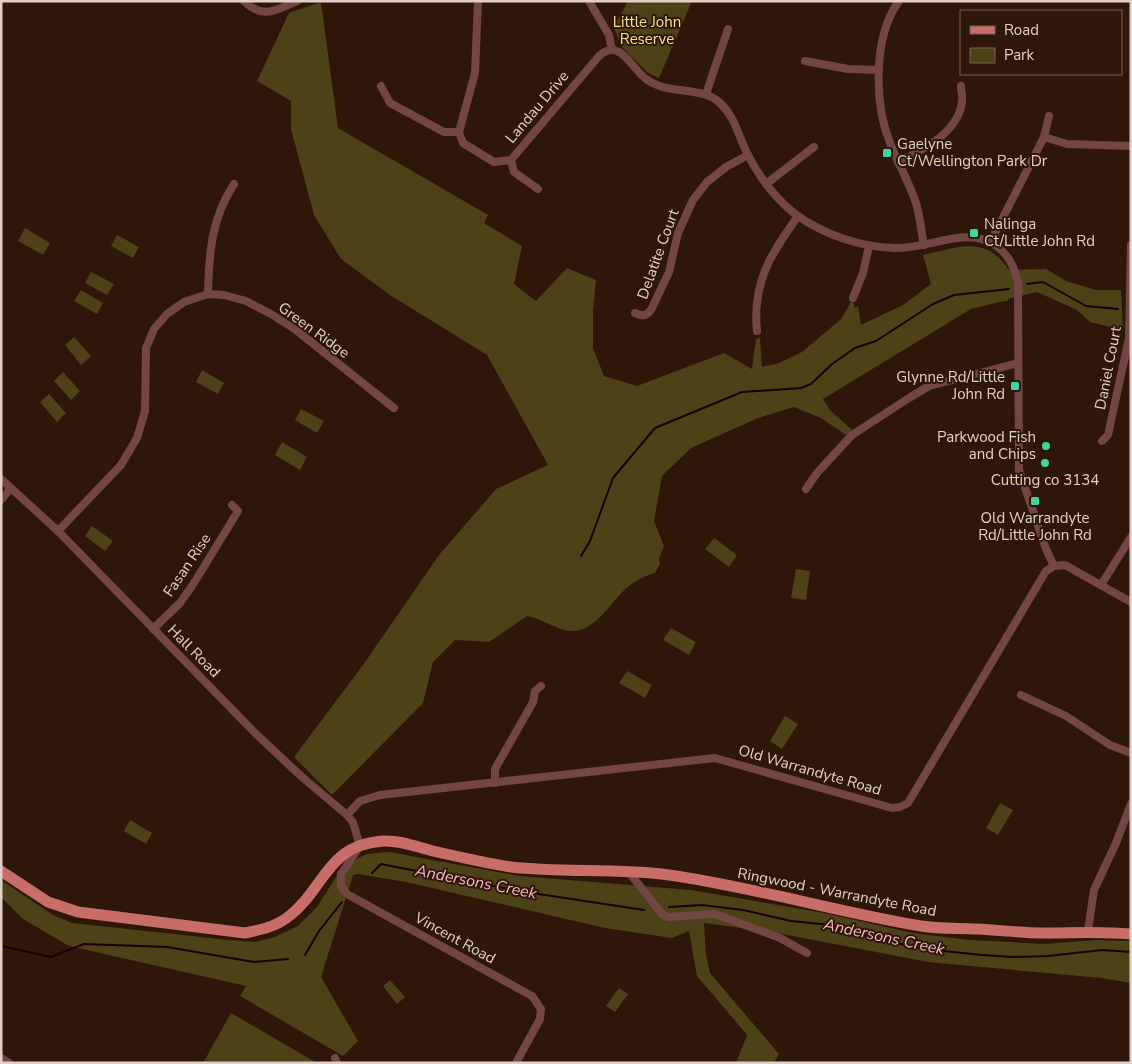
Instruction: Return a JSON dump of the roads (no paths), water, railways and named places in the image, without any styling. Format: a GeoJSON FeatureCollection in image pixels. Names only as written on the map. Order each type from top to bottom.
{"type":"FeatureCollection","features":[{"type":"Feature","properties":{"kind":"main road","name":"Ringwood - Warrandyte Road"},"geometry":{"type":"LineString","coordinates":[[1,871],[48,902],[78,912],[245,933],[264,929],[287,918],[298,908],[339,858],[360,846],[384,841],[403,843],[476,861],[521,868],[628,871],[672,876],[743,888],[923,926],[1041,933],[1088,931],[1131,934]]}},
{"type":"Feature","properties":{"kind":"street"},"geometry":{"type":"LineString","coordinates":[[244,1],[261,13],[272,11],[297,1]]}},
{"type":"Feature","properties":{"kind":"street"},"geometry":{"type":"LineString","coordinates":[[381,86],[390,102],[444,132],[459,132],[475,73],[478,1]]}},
{"type":"Feature","properties":{"kind":"street"},"geometry":{"type":"LineString","coordinates":[[589,1],[610,35],[612,50],[623,54],[645,78],[657,86],[670,90],[706,94],[718,101],[729,112],[740,132],[748,155],[766,184],[798,216],[832,234],[869,246],[910,248],[957,238],[976,237],[991,242],[1002,250],[1016,272],[1018,284],[1020,470],[1046,549],[1054,566],[1065,565],[1131,602]]}},
{"type":"Feature","properties":{"kind":"street"},"geometry":{"type":"LineString","coordinates":[[887,1],[897,4],[888,19],[883,39],[879,70],[880,98],[889,142],[916,204],[924,245]]}},
{"type":"Feature","properties":{"kind":"street"},"geometry":{"type":"LineString","coordinates":[[706,94],[728,30]]}},
{"type":"Feature","properties":{"kind":"street","name":"Landau Drive"},"geometry":{"type":"LineString","coordinates":[[459,132],[463,144],[494,162],[511,160],[599,56],[603,52],[612,50]]}},
{"type":"Feature","properties":{"kind":"street"},"geometry":{"type":"LineString","coordinates":[[805,61],[848,69],[879,70]]}},
{"type":"Feature","properties":{"kind":"street"},"geometry":{"type":"LineString","coordinates":[[898,162],[927,147],[948,130],[957,116],[962,102],[961,86]]}},
{"type":"Feature","properties":{"kind":"street"},"geometry":{"type":"LineString","coordinates":[[991,242],[1044,137],[1049,116]]}},
{"type":"Feature","properties":{"kind":"street"},"geometry":{"type":"LineString","coordinates":[[1044,137],[1067,144],[1131,146]]}},
{"type":"Feature","properties":{"kind":"street"},"geometry":{"type":"LineString","coordinates":[[766,184],[814,147]]}},
{"type":"Feature","properties":{"kind":"street","name":"Delatite Court"},"geometry":{"type":"LineString","coordinates":[[635,313],[642,316],[652,310],[669,272],[678,233],[692,200],[707,182],[726,167],[748,155]]}},
{"type":"Feature","properties":{"kind":"street"},"geometry":{"type":"LineString","coordinates":[[511,160],[514,172],[538,189]]}},
{"type":"Feature","properties":{"kind":"street"},"geometry":{"type":"LineString","coordinates":[[58,531],[121,465],[137,438],[145,410],[146,348],[154,329],[167,314],[184,302],[208,294],[210,249],[213,234],[226,196],[234,184]]}},
{"type":"Feature","properties":{"kind":"street"},"geometry":{"type":"LineString","coordinates":[[757,331],[755,315],[763,273],[771,255],[798,216]]}},
{"type":"Feature","properties":{"kind":"street","name":"Daniel Court"},"geometry":{"type":"LineString","coordinates":[[1116,440],[1105,438],[1129,338],[1131,245]]}},
{"type":"Feature","properties":{"kind":"street"},"geometry":{"type":"LineString","coordinates":[[853,298],[863,273],[869,246]]}},
{"type":"Feature","properties":{"kind":"street","name":"Green Ridge"},"geometry":{"type":"LineString","coordinates":[[208,294],[224,295],[246,301],[271,314],[296,330],[394,408]]}},
{"type":"Feature","properties":{"kind":"street"},"geometry":{"type":"LineString","coordinates":[[806,489],[831,457],[852,435],[929,386],[1018,363]]}},
{"type":"Feature","properties":{"kind":"street","name":"Hall Road"},"geometry":{"type":"LineString","coordinates":[[1,479],[58,531],[282,759],[347,815],[353,822],[360,846]]}},
{"type":"Feature","properties":{"kind":"street"},"geometry":{"type":"LineString","coordinates":[[1,500],[11,488]]}},
{"type":"Feature","properties":{"kind":"street","name":"Fasan Rise"},"geometry":{"type":"LineString","coordinates":[[153,629],[180,602],[194,583],[238,509]]}},
{"type":"Feature","properties":{"kind":"street"},"geometry":{"type":"LineString","coordinates":[[1101,585],[1131,537]]}},
{"type":"Feature","properties":{"kind":"street","name":"Old Warrandyte Road"},"geometry":{"type":"LineString","coordinates":[[347,815],[360,801],[380,794],[715,758],[892,808],[900,807],[908,803],[1038,583],[1046,571],[1054,566]]}},
{"type":"Feature","properties":{"kind":"street"},"geometry":{"type":"LineString","coordinates":[[495,783],[494,769],[533,702],[535,688]]}},
{"type":"Feature","properties":{"kind":"street"},"geometry":{"type":"LineString","coordinates":[[1021,696],[1066,716],[1110,745],[1131,753]]}},
{"type":"Feature","properties":{"kind":"street"},"geometry":{"type":"LineString","coordinates":[[1088,931],[1094,890],[1116,843],[1131,804]]}},
{"type":"Feature","properties":{"kind":"street","name":"Vincent Road"},"geometry":{"type":"LineString","coordinates":[[360,846],[341,874],[341,886],[347,894],[532,996],[542,1009],[540,1019],[516,1063]]}},
{"type":"Feature","properties":{"kind":"street"},"geometry":{"type":"LineString","coordinates":[[628,871],[662,914],[668,917],[715,914],[780,938],[807,953]]}},
{"type":"Feature","properties":{"kind":"street"},"geometry":{"type":"LineString","coordinates":[[1,1058],[9,1063]]}},
{"type":"Feature","properties":{"kind":"waterway","name":"Andersons Creek"},"geometry":{"type":"LineString","coordinates":[[1027,284],[1043,282],[1086,306],[1118,309]]}},
{"type":"Feature","properties":{"kind":"waterway"},"geometry":{"type":"LineString","coordinates":[[581,556],[590,541],[613,478],[655,428],[742,392],[801,388],[811,384],[832,364],[855,348],[876,341],[933,304],[954,295],[1009,289]]}},
{"type":"Feature","properties":{"kind":"waterway","name":"Andersons Creek"},"geometry":{"type":"LineString","coordinates":[[372,873],[381,864],[519,891],[644,910]]}},
{"type":"Feature","properties":{"kind":"waterway","name":"Andersons Creek"},"geometry":{"type":"LineString","coordinates":[[305,955],[319,931],[342,902]]}},
{"type":"Feature","properties":{"kind":"waterway","name":"Andersons Creek"},"geometry":{"type":"LineString","coordinates":[[669,907],[702,905],[743,910],[791,921],[831,925],[876,939],[925,949],[982,955],[1013,957],[1048,956],[1102,950],[1131,952]]}},
{"type":"Feature","properties":{"kind":"waterway","name":"Andersons Creek"},"geometry":{"type":"LineString","coordinates":[[1,946],[51,957],[84,944],[167,947],[254,962],[288,959]]}},
{"type":"Feature","properties":{"kind":"place","name":"Gaelyne Ct/Wellington Park Dr"},"geometry":{"type":"Point","coordinates":[887,153]}},
{"type":"Feature","properties":{"kind":"place","name":"Nalinga Ct/Little John Rd"},"geometry":{"type":"Point","coordinates":[974,233]}},
{"type":"Feature","properties":{"kind":"place","name":"Glynne Rd/Little John Rd"},"geometry":{"type":"Point","coordinates":[1015,386]}},
{"type":"Feature","properties":{"kind":"place","name":"Parkwood Fish and Chips"},"geometry":{"type":"Point","coordinates":[1046,446]}},
{"type":"Feature","properties":{"kind":"place","name":"Cutting co 3134"},"geometry":{"type":"Point","coordinates":[1045,463]}},
{"type":"Feature","properties":{"kind":"place","name":"Old Warrandyte Rd/Little John Rd"},"geometry":{"type":"Point","coordinates":[1035,501]}},
{"type":"Feature","properties":{"kind":"park label","name":"Little John Reserve"},"geometry":{"type":"Point","coordinates":[647,30]}}]}
